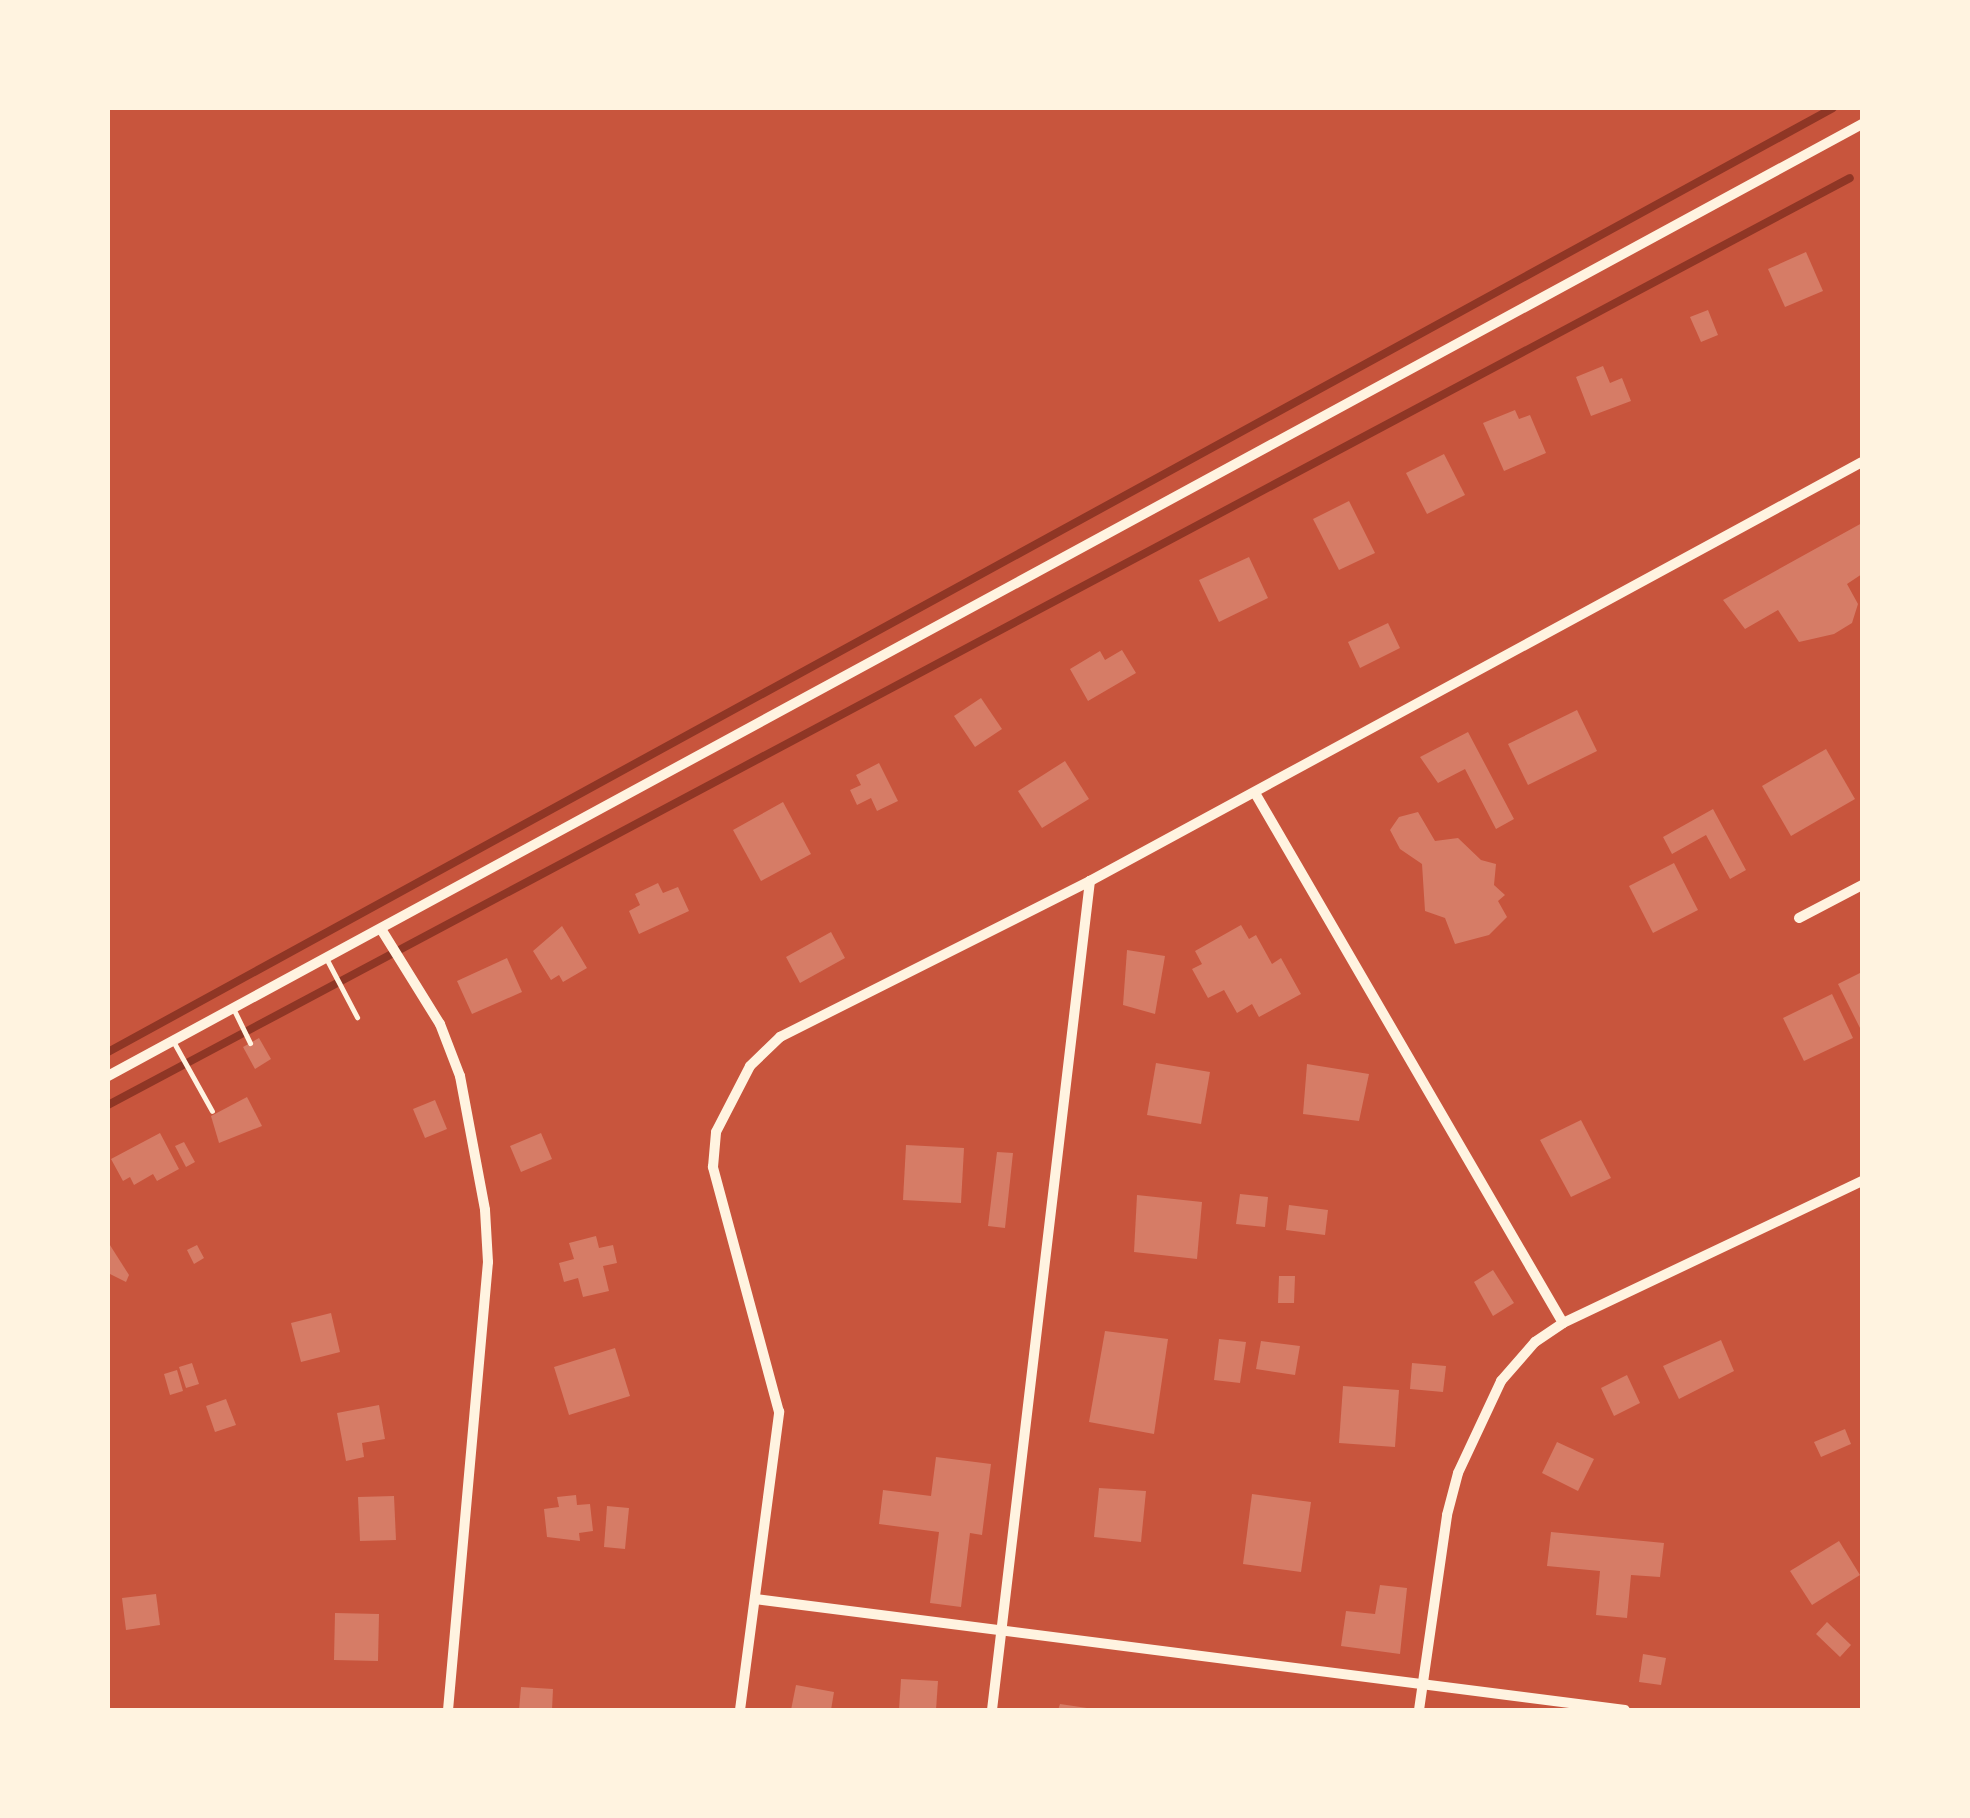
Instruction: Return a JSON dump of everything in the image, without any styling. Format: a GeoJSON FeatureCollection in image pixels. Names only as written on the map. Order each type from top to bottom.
{"type":"FeatureCollection","features":[{"type":"Feature","properties":{"kind":"street"},"geometry":{"type":"LineString","coordinates":[[108,1076],[1862,124]]}},
{"type":"Feature","properties":{"kind":"street"},"geometry":{"type":"LineString","coordinates":[[740,1710],[779,1412],[713,1168],[716,1132],[750,1066],[780,1037],[1090,881],[1862,462]]}},
{"type":"Feature","properties":{"kind":"street"},"geometry":{"type":"LineString","coordinates":[[1255,793],[1563,1323]]}},
{"type":"Feature","properties":{"kind":"street"},"geometry":{"type":"LineString","coordinates":[[992,1710],[1090,881]]}},
{"type":"Feature","properties":{"kind":"street"},"geometry":{"type":"LineString","coordinates":[[1799,918],[1862,885]]}},
{"type":"Feature","properties":{"kind":"street"},"geometry":{"type":"LineString","coordinates":[[381,928],[440,1024],[460,1076],[485,1210],[488,1262],[448,1710]]}},
{"type":"Feature","properties":{"kind":"street"},"geometry":{"type":"LineString","coordinates":[[1419,1710],[1458,1473],[1500,1382],[1535,1342],[1563,1323],[1862,1182]]}},
{"type":"Feature","properties":{"kind":"street"},"geometry":{"type":"LineString","coordinates":[[755,1598],[1625,1710]]}},
{"type":"Feature","properties":{"kind":"lane"},"geometry":{"type":"LineString","coordinates":[[326,958],[357,1016]]}},
{"type":"Feature","properties":{"kind":"lane"},"geometry":{"type":"LineString","coordinates":[[234,1008],[250,1042]]}},
{"type":"Feature","properties":{"kind":"lane"},"geometry":{"type":"LineString","coordinates":[[173,1040],[212,1111]]}},
{"type":"Feature","properties":{"kind":"building"},"geometry":{"type":"Polygon","coordinates":[[[1806,252],[1823,291],[1785,307],[1768,269],[1806,252]]]}},
{"type":"Feature","properties":{"kind":"building"},"geometry":{"type":"Polygon","coordinates":[[[1708,310],[1718,335],[1701,342],[1690,317],[1708,310]]]}},
{"type":"Feature","properties":{"kind":"building"},"geometry":{"type":"Polygon","coordinates":[[[1603,366],[1610,383],[1622,378],[1631,401],[1591,416],[1576,377],[1603,366]]]}},
{"type":"Feature","properties":{"kind":"building"},"geometry":{"type":"Polygon","coordinates":[[[1515,410],[1519,419],[1530,415],[1546,453],[1504,471],[1483,423],[1515,410]]]}},
{"type":"Feature","properties":{"kind":"building"},"geometry":{"type":"Polygon","coordinates":[[[1444,454],[1465,495],[1427,514],[1406,473],[1444,454]]]}},
{"type":"Feature","properties":{"kind":"building"},"geometry":{"type":"Polygon","coordinates":[[[1349,501],[1375,553],[1339,570],[1313,519],[1349,501]]]}},
{"type":"Feature","properties":{"kind":"building"},"geometry":{"type":"Polygon","coordinates":[[[1862,523],[1862,574],[1847,584],[1858,604],[1852,623],[1834,634],[1799,642],[1778,610],[1745,629],[1723,600],[1862,523]]]}},
{"type":"Feature","properties":{"kind":"building"},"geometry":{"type":"Polygon","coordinates":[[[1249,557],[1268,598],[1219,622],[1199,580],[1249,557]]]}},
{"type":"Feature","properties":{"kind":"building"},"geometry":{"type":"Polygon","coordinates":[[[1388,623],[1400,648],[1360,668],[1348,642],[1388,623]]]}},
{"type":"Feature","properties":{"kind":"building"},"geometry":{"type":"Polygon","coordinates":[[[1122,650],[1136,673],[1088,701],[1070,669],[1100,651],[1105,660],[1122,650]]]}},
{"type":"Feature","properties":{"kind":"building"},"geometry":{"type":"Polygon","coordinates":[[[981,698],[1002,729],[975,747],[954,716],[981,698]]]}},
{"type":"Feature","properties":{"kind":"building"},"geometry":{"type":"Polygon","coordinates":[[[1577,710],[1597,751],[1528,785],[1508,744],[1577,710]]]}},
{"type":"Feature","properties":{"kind":"building"},"geometry":{"type":"Polygon","coordinates":[[[1468,732],[1514,819],[1496,829],[1465,769],[1438,783],[1420,757],[1468,732]]]}},
{"type":"Feature","properties":{"kind":"building"},"geometry":{"type":"Polygon","coordinates":[[[1826,749],[1855,799],[1791,836],[1762,786],[1826,749]]]}},
{"type":"Feature","properties":{"kind":"building"},"geometry":{"type":"Polygon","coordinates":[[[1065,761],[1089,799],[1042,828],[1018,791],[1065,761]]]}},
{"type":"Feature","properties":{"kind":"building"},"geometry":{"type":"Polygon","coordinates":[[[879,763],[898,801],[877,811],[871,798],[857,805],[850,790],[861,785],[856,775],[879,763]]]}},
{"type":"Feature","properties":{"kind":"building"},"geometry":{"type":"Polygon","coordinates":[[[783,802],[811,854],[761,881],[733,830],[783,802]]]}},
{"type":"Feature","properties":{"kind":"building"},"geometry":{"type":"Polygon","coordinates":[[[1713,809],[1746,870],[1730,879],[1706,835],[1672,854],[1663,837],[1713,809]]]}},
{"type":"Feature","properties":{"kind":"building"},"geometry":{"type":"Polygon","coordinates":[[[1418,812],[1435,841],[1458,838],[1481,860],[1496,864],[1494,885],[1505,895],[1498,901],[1507,917],[1489,935],[1455,944],[1445,918],[1425,911],[1422,864],[1400,849],[1390,830],[1399,817],[1418,812]]]}},
{"type":"Feature","properties":{"kind":"building"},"geometry":{"type":"Polygon","coordinates":[[[1674,863],[1698,910],[1653,933],[1629,886],[1674,863]]]}},
{"type":"Feature","properties":{"kind":"building"},"geometry":{"type":"Polygon","coordinates":[[[658,883],[663,893],[678,887],[689,911],[639,934],[629,911],[640,905],[635,894],[658,883]]]}},
{"type":"Feature","properties":{"kind":"building"},"geometry":{"type":"Polygon","coordinates":[[[1241,925],[1249,939],[1256,935],[1272,964],[1281,958],[1301,994],[1259,1017],[1252,1004],[1237,1013],[1224,990],[1208,998],[1192,969],[1202,964],[1195,951],[1241,925]]]}},
{"type":"Feature","properties":{"kind":"building"},"geometry":{"type":"Polygon","coordinates":[[[562,926],[587,968],[563,982],[559,975],[551,980],[533,951],[562,926]]]}},
{"type":"Feature","properties":{"kind":"building"},"geometry":{"type":"Polygon","coordinates":[[[831,932],[845,958],[800,983],[786,957],[831,932]]]}},
{"type":"Feature","properties":{"kind":"building"},"geometry":{"type":"Polygon","coordinates":[[[1127,950],[1165,956],[1155,1014],[1123,1005],[1127,950]]]}},
{"type":"Feature","properties":{"kind":"building"},"geometry":{"type":"Polygon","coordinates":[[[507,958],[522,992],[472,1014],[457,981],[507,958]]]}},
{"type":"Feature","properties":{"kind":"building"},"geometry":{"type":"Polygon","coordinates":[[[1860,973],[1862,978],[1862,1032],[1838,984],[1860,973]]]}},
{"type":"Feature","properties":{"kind":"building"},"geometry":{"type":"Polygon","coordinates":[[[1832,994],[1853,1038],[1804,1061],[1783,1018],[1832,994]]]}},
{"type":"Feature","properties":{"kind":"building"},"geometry":{"type":"Polygon","coordinates":[[[259,1038],[271,1059],[255,1069],[243,1047],[259,1038]]]}},
{"type":"Feature","properties":{"kind":"building"},"geometry":{"type":"Polygon","coordinates":[[[1156,1063],[1210,1072],[1201,1124],[1147,1115],[1156,1063]]]}},
{"type":"Feature","properties":{"kind":"building"},"geometry":{"type":"Polygon","coordinates":[[[1307,1064],[1369,1074],[1359,1121],[1303,1114],[1307,1064]]]}},
{"type":"Feature","properties":{"kind":"building"},"geometry":{"type":"Polygon","coordinates":[[[247,1097],[262,1126],[219,1143],[211,1116],[247,1097]]]}},
{"type":"Feature","properties":{"kind":"building"},"geometry":{"type":"Polygon","coordinates":[[[435,1100],[447,1129],[425,1138],[413,1109],[435,1100]]]}},
{"type":"Feature","properties":{"kind":"building"},"geometry":{"type":"Polygon","coordinates":[[[1581,1120],[1611,1178],[1571,1197],[1540,1140],[1581,1120]]]}},
{"type":"Feature","properties":{"kind":"building"},"geometry":{"type":"Polygon","coordinates":[[[160,1133],[179,1169],[157,1181],[153,1174],[134,1185],[130,1177],[123,1181],[111,1159],[160,1133]]]}},
{"type":"Feature","properties":{"kind":"building"},"geometry":{"type":"Polygon","coordinates":[[[541,1133],[552,1159],[521,1172],[510,1146],[541,1133]]]}},
{"type":"Feature","properties":{"kind":"building"},"geometry":{"type":"Polygon","coordinates":[[[184,1142],[195,1162],[186,1167],[175,1146],[184,1142]]]}},
{"type":"Feature","properties":{"kind":"building"},"geometry":{"type":"Polygon","coordinates":[[[906,1145],[964,1148],[961,1203],[903,1200],[906,1145]]]}},
{"type":"Feature","properties":{"kind":"building"},"geometry":{"type":"Polygon","coordinates":[[[997,1152],[1013,1153],[1005,1228],[988,1226],[997,1152]]]}},
{"type":"Feature","properties":{"kind":"building"},"geometry":{"type":"Polygon","coordinates":[[[1240,1194],[1268,1197],[1265,1227],[1236,1224],[1240,1194]]]}},
{"type":"Feature","properties":{"kind":"building"},"geometry":{"type":"Polygon","coordinates":[[[1137,1195],[1202,1202],[1197,1259],[1134,1252],[1137,1195]]]}},
{"type":"Feature","properties":{"kind":"building"},"geometry":{"type":"Polygon","coordinates":[[[1289,1205],[1328,1210],[1325,1235],[1286,1230],[1289,1205]]]}},
{"type":"Feature","properties":{"kind":"building"},"geometry":{"type":"Polygon","coordinates":[[[596,1236],[599,1248],[613,1245],[617,1263],[603,1266],[609,1291],[583,1297],[578,1278],[564,1282],[559,1263],[574,1259],[569,1243],[596,1236]]]}},
{"type":"Feature","properties":{"kind":"building"},"geometry":{"type":"Polygon","coordinates":[[[108,1242],[129,1275],[126,1282],[108,1273],[108,1242]]]}},
{"type":"Feature","properties":{"kind":"building"},"geometry":{"type":"Polygon","coordinates":[[[197,1245],[204,1258],[194,1264],[187,1250],[197,1245]]]}},
{"type":"Feature","properties":{"kind":"building"},"geometry":{"type":"Polygon","coordinates":[[[1493,1270],[1514,1303],[1493,1316],[1474,1282],[1493,1270]]]}},
{"type":"Feature","properties":{"kind":"building"},"geometry":{"type":"Polygon","coordinates":[[[1279,1276],[1295,1276],[1294,1303],[1278,1303],[1279,1276]]]}},
{"type":"Feature","properties":{"kind":"building"},"geometry":{"type":"Polygon","coordinates":[[[331,1313],[340,1352],[301,1362],[291,1323],[331,1313]]]}},
{"type":"Feature","properties":{"kind":"building"},"geometry":{"type":"Polygon","coordinates":[[[1105,1331],[1168,1339],[1154,1434],[1089,1422],[1105,1331]]]}},
{"type":"Feature","properties":{"kind":"building"},"geometry":{"type":"Polygon","coordinates":[[[1219,1339],[1246,1342],[1240,1383],[1214,1380],[1219,1339]]]}},
{"type":"Feature","properties":{"kind":"building"},"geometry":{"type":"Polygon","coordinates":[[[1721,1340],[1734,1371],[1679,1399],[1663,1366],[1721,1340]]]}},
{"type":"Feature","properties":{"kind":"building"},"geometry":{"type":"Polygon","coordinates":[[[1261,1341],[1300,1346],[1295,1375],[1256,1369],[1261,1341]]]}},
{"type":"Feature","properties":{"kind":"building"},"geometry":{"type":"Polygon","coordinates":[[[615,1348],[630,1396],[569,1415],[554,1367],[615,1348]]]}},
{"type":"Feature","properties":{"kind":"building"},"geometry":{"type":"Polygon","coordinates":[[[192,1363],[199,1384],[186,1388],[179,1367],[192,1363]]]}},
{"type":"Feature","properties":{"kind":"building"},"geometry":{"type":"Polygon","coordinates":[[[1412,1363],[1446,1366],[1443,1392],[1410,1389],[1412,1363]]]}},
{"type":"Feature","properties":{"kind":"building"},"geometry":{"type":"Polygon","coordinates":[[[177,1370],[183,1391],[170,1395],[164,1374],[177,1370]]]}},
{"type":"Feature","properties":{"kind":"building"},"geometry":{"type":"Polygon","coordinates":[[[1627,1375],[1640,1403],[1614,1416],[1601,1388],[1627,1375]]]}},
{"type":"Feature","properties":{"kind":"building"},"geometry":{"type":"Polygon","coordinates":[[[1343,1386],[1399,1390],[1395,1447],[1339,1443],[1343,1386]]]}},
{"type":"Feature","properties":{"kind":"building"},"geometry":{"type":"Polygon","coordinates":[[[226,1399],[236,1425],[215,1432],[206,1406],[226,1399]]]}},
{"type":"Feature","properties":{"kind":"building"},"geometry":{"type":"Polygon","coordinates":[[[379,1405],[385,1439],[362,1443],[364,1457],[346,1461],[337,1413],[379,1405]]]}},
{"type":"Feature","properties":{"kind":"building"},"geometry":{"type":"Polygon","coordinates":[[[1845,1429],[1851,1444],[1821,1457],[1814,1442],[1845,1429]]]}},
{"type":"Feature","properties":{"kind":"building"},"geometry":{"type":"Polygon","coordinates":[[[1557,1442],[1594,1459],[1578,1491],[1542,1473],[1557,1442]]]}},
{"type":"Feature","properties":{"kind":"building"},"geometry":{"type":"Polygon","coordinates":[[[936,1457],[991,1464],[982,1535],[970,1533],[961,1607],[930,1603],[939,1532],[879,1524],[883,1490],[931,1496],[936,1457]]]}},
{"type":"Feature","properties":{"kind":"building"},"geometry":{"type":"Polygon","coordinates":[[[1099,1488],[1146,1491],[1141,1542],[1094,1537],[1099,1488]]]}},
{"type":"Feature","properties":{"kind":"building"},"geometry":{"type":"Polygon","coordinates":[[[1252,1494],[1311,1502],[1301,1572],[1243,1564],[1252,1494]]]}},
{"type":"Feature","properties":{"kind":"building"},"geometry":{"type":"Polygon","coordinates":[[[576,1495],[577,1505],[590,1504],[593,1531],[579,1533],[580,1541],[547,1537],[544,1509],[559,1507],[557,1497],[576,1495]]]}},
{"type":"Feature","properties":{"kind":"building"},"geometry":{"type":"Polygon","coordinates":[[[394,1496],[396,1540],[360,1541],[358,1497],[394,1496]]]}},
{"type":"Feature","properties":{"kind":"building"},"geometry":{"type":"Polygon","coordinates":[[[607,1506],[629,1508],[625,1549],[604,1547],[607,1506]]]}},
{"type":"Feature","properties":{"kind":"building"},"geometry":{"type":"Polygon","coordinates":[[[1551,1532],[1664,1543],[1660,1577],[1631,1575],[1627,1618],[1596,1615],[1600,1571],[1547,1566],[1551,1532]]]}},
{"type":"Feature","properties":{"kind":"building"},"geometry":{"type":"Polygon","coordinates":[[[1839,1541],[1860,1575],[1812,1605],[1790,1571],[1839,1541]]]}},
{"type":"Feature","properties":{"kind":"building"},"geometry":{"type":"Polygon","coordinates":[[[1380,1585],[1407,1588],[1400,1654],[1341,1646],[1346,1611],[1375,1614],[1380,1585]]]}},
{"type":"Feature","properties":{"kind":"building"},"geometry":{"type":"Polygon","coordinates":[[[156,1594],[160,1625],[126,1630],[122,1598],[156,1594]]]}},
{"type":"Feature","properties":{"kind":"building"},"geometry":{"type":"Polygon","coordinates":[[[335,1613],[379,1614],[378,1661],[334,1660],[335,1613]]]}},
{"type":"Feature","properties":{"kind":"building"},"geometry":{"type":"Polygon","coordinates":[[[1827,1622],[1851,1645],[1840,1657],[1816,1634],[1827,1622]]]}},
{"type":"Feature","properties":{"kind":"building"},"geometry":{"type":"Polygon","coordinates":[[[1643,1654],[1666,1658],[1661,1685],[1639,1682],[1643,1654]]]}},
{"type":"Feature","properties":{"kind":"building"},"geometry":{"type":"Polygon","coordinates":[[[901,1679],[938,1681],[936,1710],[899,1710],[901,1679]]]}},
{"type":"Feature","properties":{"kind":"building"},"geometry":{"type":"Polygon","coordinates":[[[796,1685],[834,1692],[831,1710],[791,1710],[796,1685]]]}},
{"type":"Feature","properties":{"kind":"building"},"geometry":{"type":"Polygon","coordinates":[[[521,1687],[553,1689],[552,1710],[519,1710],[521,1687]]]}},
{"type":"Feature","properties":{"kind":"building"},"geometry":{"type":"Polygon","coordinates":[[[1060,1704],[1087,1708],[1087,1710],[1058,1710],[1060,1704]]]}},
{"type":"Feature","properties":{"kind":"waterway"},"geometry":{"type":"LineString","coordinates":[[108,1052],[1833,108]]}},
{"type":"Feature","properties":{"kind":"waterway"},"geometry":{"type":"LineString","coordinates":[[108,1105],[1850,178]]}}]}
